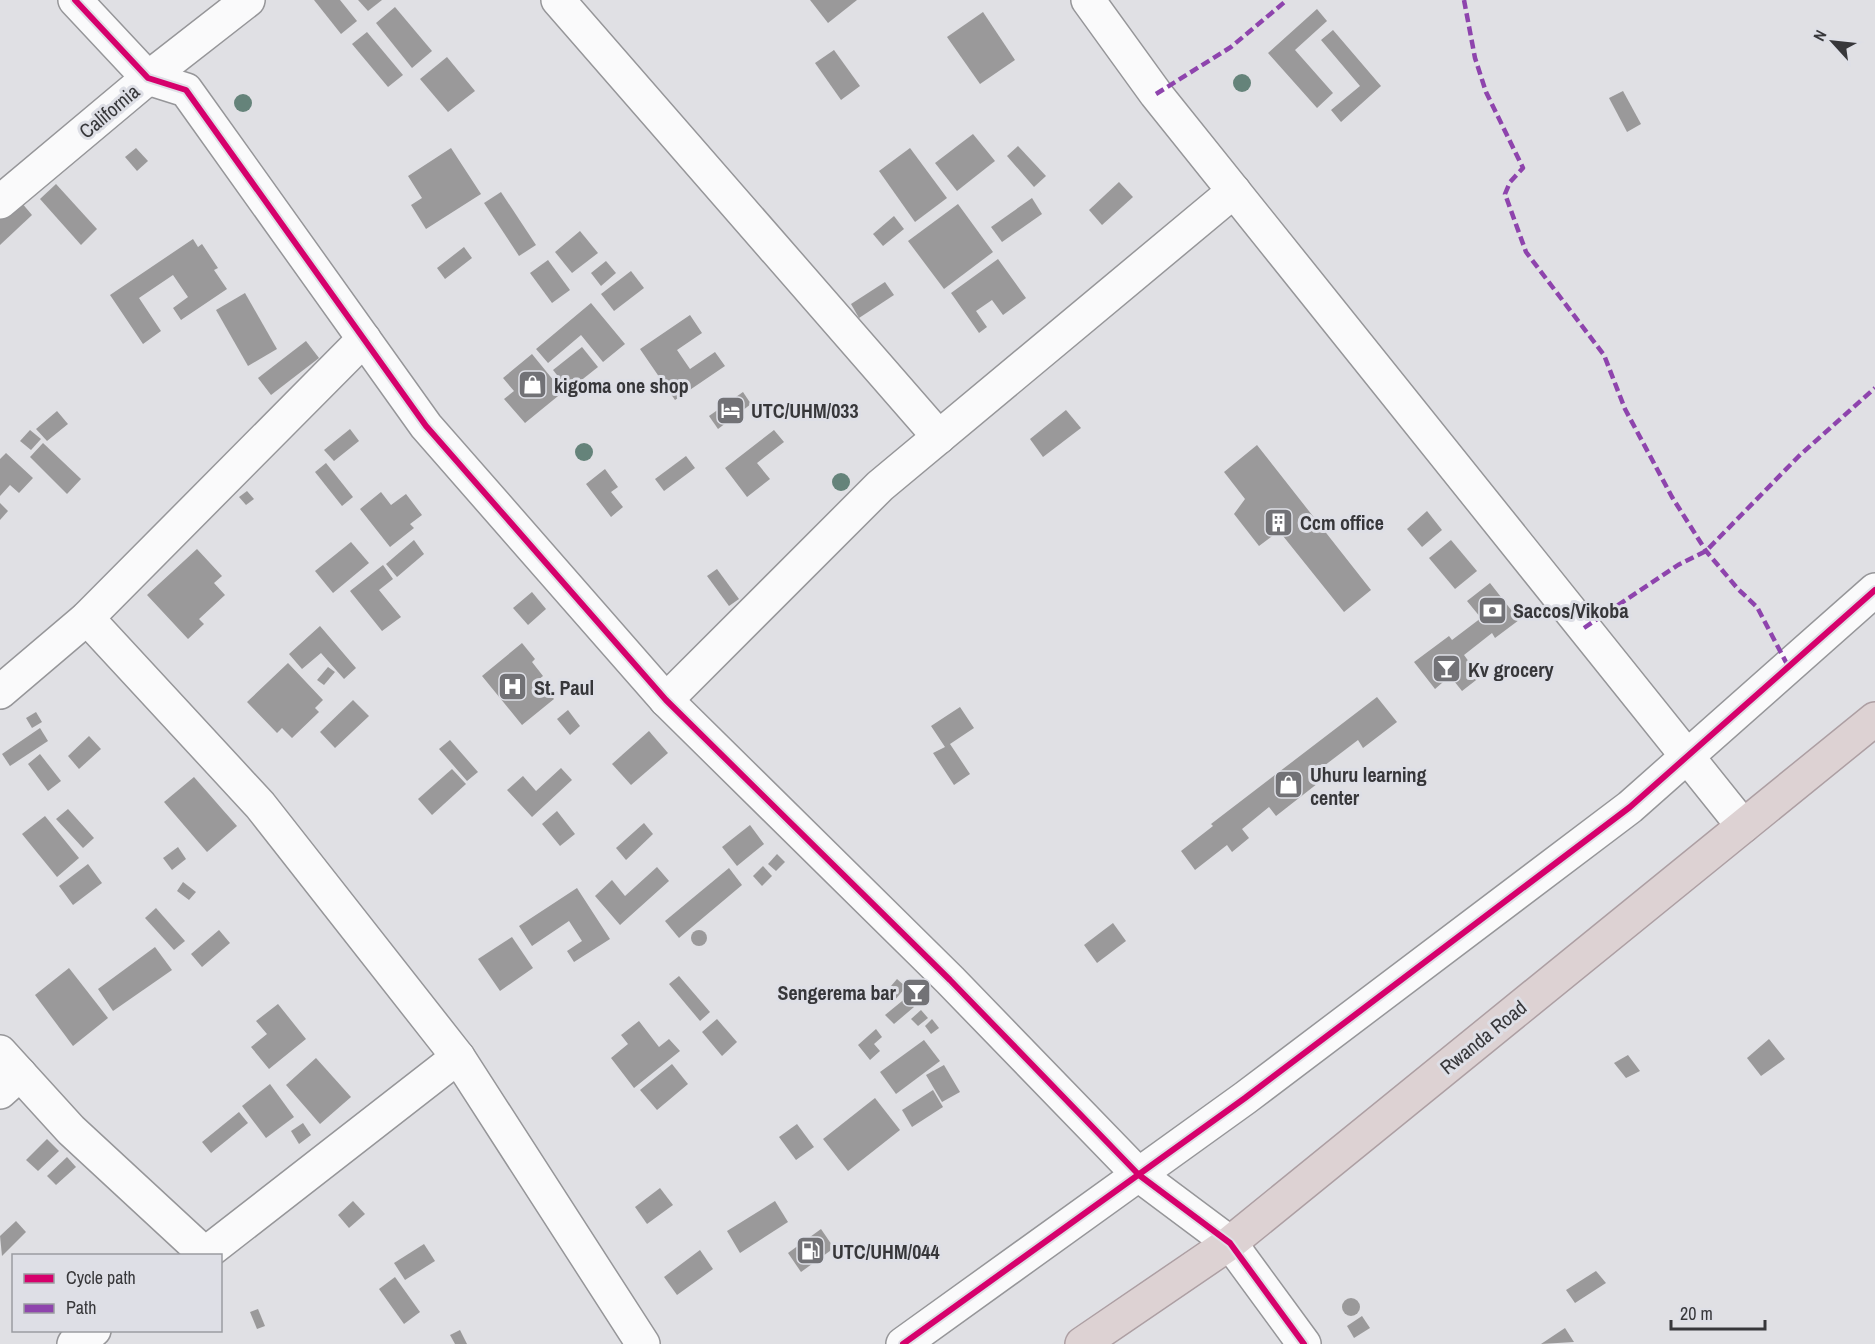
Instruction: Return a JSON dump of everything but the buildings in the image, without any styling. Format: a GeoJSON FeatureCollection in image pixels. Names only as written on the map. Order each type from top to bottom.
{"type":"FeatureCollection","features":[{"type":"Feature","properties":{"kind":"highway","name":"Rwanda Road"},"geometry":{"type":"LineString","coordinates":[[1082,1344],[1192,1272],[1875,719]]}},
{"type":"Feature","properties":{"kind":"street"},"geometry":{"type":"LineString","coordinates":[[75,0],[148,78],[186,90],[426,426],[666,700],[950,980],[1139,1175],[1230,1242],[1304,1344]]}},
{"type":"Feature","properties":{"kind":"street","name":"California"},"geometry":{"type":"LineString","coordinates":[[0,202],[148,78],[248,0]]}},
{"type":"Feature","properties":{"kind":"street"},"geometry":{"type":"LineString","coordinates":[[558,0],[939,437]]}},
{"type":"Feature","properties":{"kind":"street"},"geometry":{"type":"LineString","coordinates":[[1088,0],[1156,94],[1743,826]]}},
{"type":"Feature","properties":{"kind":"street"},"geometry":{"type":"LineString","coordinates":[[666,700],[880,486],[1234,191]]}},
{"type":"Feature","properties":{"kind":"street"},"geometry":{"type":"LineString","coordinates":[[0,692],[87,618],[364,339]]}},
{"type":"Feature","properties":{"kind":"street"},"geometry":{"type":"LineString","coordinates":[[903,1344],[1255,1091],[1630,807],[1875,590]]}},
{"type":"Feature","properties":{"kind":"street"},"geometry":{"type":"LineString","coordinates":[[87,618],[260,805],[458,1057],[643,1344]]}},
{"type":"Feature","properties":{"kind":"street"},"geometry":{"type":"LineString","coordinates":[[205,1254],[458,1057]]}},
{"type":"Feature","properties":{"kind":"street"},"geometry":{"type":"LineString","coordinates":[[7,1073],[203,1254]]}},
{"type":"Feature","properties":{"kind":"street"},"geometry":{"type":"LineString","coordinates":[[74,1344],[91,1332]]}},
{"type":"Feature","properties":{"kind":"marked path"},"geometry":{"type":"LineString","coordinates":[[1156,94],[1231,47],[1287,0]]}},
{"type":"Feature","properties":{"kind":"marked path"},"geometry":{"type":"LineString","coordinates":[[1464,0],[1475,58],[1486,92],[1523,168],[1510,182],[1505,194],[1526,252],[1604,355],[1625,409],[1672,497],[1706,551],[1738,589],[1757,607],[1788,666]]}},
{"type":"Feature","properties":{"kind":"marked path"},"geometry":{"type":"LineString","coordinates":[[1584,628],[1678,565],[1706,551],[1799,456],[1875,388]]}},
{"type":"Feature","properties":{"kind":"cycle path"},"geometry":{"type":"LineString","coordinates":[[75,0],[148,78],[186,90],[426,426],[666,700],[950,980],[1139,1175],[1230,1243],[1304,1344]]}},
{"type":"Feature","properties":{"kind":"cycle path"},"geometry":{"type":"LineString","coordinates":[[903,1344],[1245,1098],[1630,807],[1875,590]]}},
{"type":"Feature","properties":{"kind":"place","name":"kigoma one shop"},"geometry":{"type":"Point","coordinates":[533,385]}},
{"type":"Feature","properties":{"kind":"place","name":"UTC/UHM/033"},"geometry":{"type":"Point","coordinates":[730,410]}},
{"type":"Feature","properties":{"kind":"place","name":"Ccm office"},"geometry":{"type":"Point","coordinates":[1279,522]}},
{"type":"Feature","properties":{"kind":"place","name":"Saccos/Vikoba"},"geometry":{"type":"Point","coordinates":[1492,610]}},
{"type":"Feature","properties":{"kind":"place","name":"Kv grocery"},"geometry":{"type":"Point","coordinates":[1447,669]}},
{"type":"Feature","properties":{"kind":"place","name":"St. Paul"},"geometry":{"type":"Point","coordinates":[513,687]}},
{"type":"Feature","properties":{"kind":"place","name":"Uhuru learning center"},"geometry":{"type":"Point","coordinates":[1289,785]}},
{"type":"Feature","properties":{"kind":"place","name":"Sengerema bar"},"geometry":{"type":"Point","coordinates":[917,992]}},
{"type":"Feature","properties":{"kind":"place","name":"UTC/UHM/044"},"geometry":{"type":"Point","coordinates":[811,1251]}}]}
